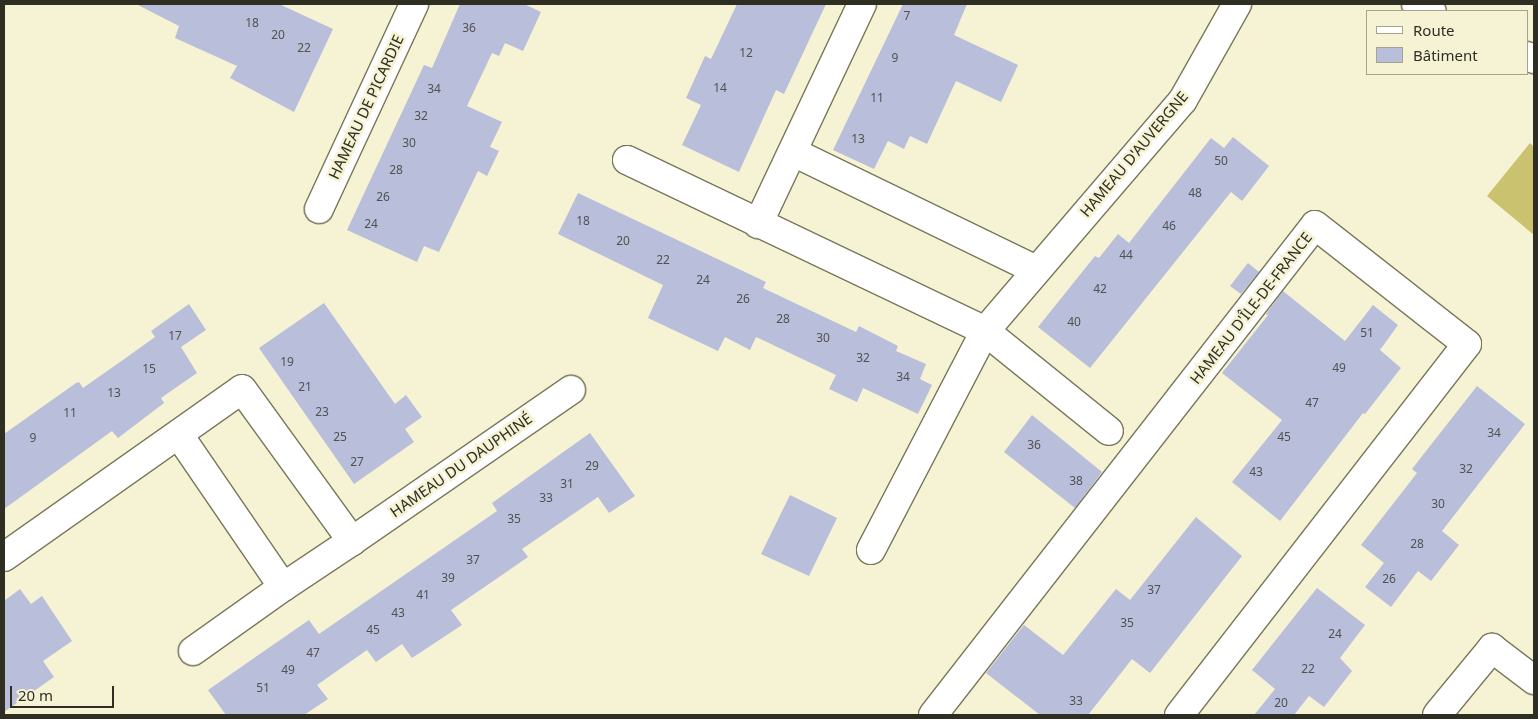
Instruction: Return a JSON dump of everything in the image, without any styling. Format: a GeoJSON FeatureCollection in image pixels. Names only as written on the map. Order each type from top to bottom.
{"type":"FeatureCollection","features":[{"type":"Feature","properties":{"kind":"street","name":"HAMEAU DE PICARDIE"},"geometry":{"type":"LineString","coordinates":[[319,210],[414,4]]}},
{"type":"Feature","properties":{"kind":"street"},"geometry":{"type":"LineString","coordinates":[[758,224],[862,4]]}},
{"type":"Feature","properties":{"kind":"street","name":"HAMEAU D'AUVERGNE"},"geometry":{"type":"LineString","coordinates":[[871,550],[985,331],[1183,100],[1237,4]]}},
{"type":"Feature","properties":{"kind":"street"},"geometry":{"type":"LineString","coordinates":[[1416,4],[1430,10]]}},
{"type":"Feature","properties":{"kind":"street"},"geometry":{"type":"LineString","coordinates":[[793,152],[1036,270]]}},
{"type":"Feature","properties":{"kind":"street"},"geometry":{"type":"LineString","coordinates":[[627,160],[985,331],[1109,431]]}},
{"type":"Feature","properties":{"kind":"street","name":"HAMEAU D'ÎLE-DE-FRANCE"},"geometry":{"type":"LineString","coordinates":[[933,715],[1315,225],[1467,344],[1188,712]]}},
{"type":"Feature","properties":{"kind":"street"},"geometry":{"type":"LineString","coordinates":[[4,557],[242,389],[352,541]]}},
{"type":"Feature","properties":{"kind":"street","name":"HAMEAU DU DAUPHINÉ"},"geometry":{"type":"LineString","coordinates":[[193,650],[571,390]]}},
{"type":"Feature","properties":{"kind":"street"},"geometry":{"type":"LineString","coordinates":[[178,435],[283,587]]}},
{"type":"Feature","properties":{"kind":"street"},"geometry":{"type":"LineString","coordinates":[[1437,715],[1492,648],[1534,680]]}},
{"type":"Feature","properties":{"kind":"shaded area"},"geometry":{"type":"Polygon","coordinates":[[[1530,143],[1534,147],[1534,235],[1487,196],[1530,143]]]}},
{"type":"Feature","properties":{"kind":"building"},"geometry":{"type":"Polygon","coordinates":[[[136,4],[279,4],[333,29],[294,112],[230,78],[237,66],[175,38],[179,26],[136,4]]]}},
{"type":"Feature","properties":{"kind":"building"},"geometry":{"type":"Polygon","coordinates":[[[460,4],[524,4],[541,12],[523,51],[505,43],[499,56],[492,53],[467,106],[502,122],[490,147],[499,151],[487,176],[478,171],[439,252],[424,246],[417,262],[347,230],[424,65],[432,68],[460,4]]]}},
{"type":"Feature","properties":{"kind":"building"},"geometry":{"type":"Polygon","coordinates":[[[737,4],[826,4],[784,94],[776,90],[739,172],[682,145],[701,105],[686,98],[705,56],[711,59],[737,4]]]}},
{"type":"Feature","properties":{"kind":"building"},"geometry":{"type":"Polygon","coordinates":[[[903,4],[967,4],[954,35],[1018,65],[1001,102],[956,81],[927,144],[910,136],[904,149],[888,141],[874,169],[833,150],[903,4]]]}},
{"type":"Feature","properties":{"kind":"building"},"geometry":{"type":"Polygon","coordinates":[[[1233,137],[1269,166],[1242,201],[1231,192],[1090,368],[1038,327],[1095,256],[1099,258],[1118,234],[1129,243],[1211,138],[1224,148],[1233,137]]]}},
{"type":"Feature","properties":{"kind":"building"},"geometry":{"type":"Polygon","coordinates":[[[578,193],[766,282],[763,288],[856,332],[859,326],[898,346],[896,351],[926,364],[920,379],[932,385],[918,414],[863,388],[857,402],[829,389],[836,375],[756,337],[750,350],[725,337],[718,351],[648,318],[663,285],[558,234],[578,193]]]}},
{"type":"Feature","properties":{"kind":"building"},"geometry":{"type":"Polygon","coordinates":[[[1248,263],[1259,272],[1241,294],[1230,286],[1248,263]]]}},
{"type":"Feature","properties":{"kind":"building"},"geometry":{"type":"Polygon","coordinates":[[[1283,291],[1345,341],[1373,305],[1398,325],[1380,350],[1401,368],[1365,414],[1363,413],[1280,521],[1232,482],[1282,420],[1222,373],[1268,315],[1266,314],[1283,291]]]}},
{"type":"Feature","properties":{"kind":"building"},"geometry":{"type":"Polygon","coordinates":[[[324,303],[395,404],[406,395],[422,417],[405,429],[414,442],[354,484],[259,348],[324,303]]]}},
{"type":"Feature","properties":{"kind":"building"},"geometry":{"type":"Polygon","coordinates":[[[189,304],[206,330],[181,347],[197,373],[161,398],[164,403],[118,438],[112,431],[4,509],[4,434],[76,383],[79,382],[83,388],[120,362],[155,337],[151,331],[189,304]]]}},
{"type":"Feature","properties":{"kind":"building"},"geometry":{"type":"Polygon","coordinates":[[[1477,386],[1525,424],[1442,531],[1459,545],[1431,581],[1418,571],[1391,607],[1365,587],[1384,563],[1361,545],[1417,473],[1412,469],[1477,386]]]}},
{"type":"Feature","properties":{"kind":"building"},"geometry":{"type":"Polygon","coordinates":[[[1032,415],[1102,472],[1075,508],[1004,452],[1032,415]]]}},
{"type":"Feature","properties":{"kind":"building"},"geometry":{"type":"Polygon","coordinates":[[[590,433],[635,496],[609,513],[598,497],[522,549],[528,557],[451,610],[462,625],[412,658],[402,644],[376,662],[367,650],[317,685],[328,699],[304,715],[226,715],[208,690],[309,620],[319,634],[497,511],[492,503],[590,433]]]}},
{"type":"Feature","properties":{"kind":"building"},"geometry":{"type":"Polygon","coordinates":[[[790,495],[837,518],[809,576],[761,554],[790,495]]]}},
{"type":"Feature","properties":{"kind":"building"},"geometry":{"type":"Polygon","coordinates":[[[1196,517],[1242,556],[1150,673],[1132,659],[1088,715],[1040,715],[986,673],[1024,625],[1063,655],[1116,589],[1130,600],[1196,517]]]}},
{"type":"Feature","properties":{"kind":"building"},"geometry":{"type":"Polygon","coordinates":[[[1317,588],[1365,625],[1340,658],[1352,671],[1324,707],[1309,696],[1294,715],[1254,715],[1275,689],[1252,670],[1317,588]]]}},
{"type":"Feature","properties":{"kind":"building"},"geometry":{"type":"Polygon","coordinates":[[[20,589],[31,604],[42,596],[72,641],[43,661],[54,677],[4,712],[4,601],[20,589]]]}}]}
